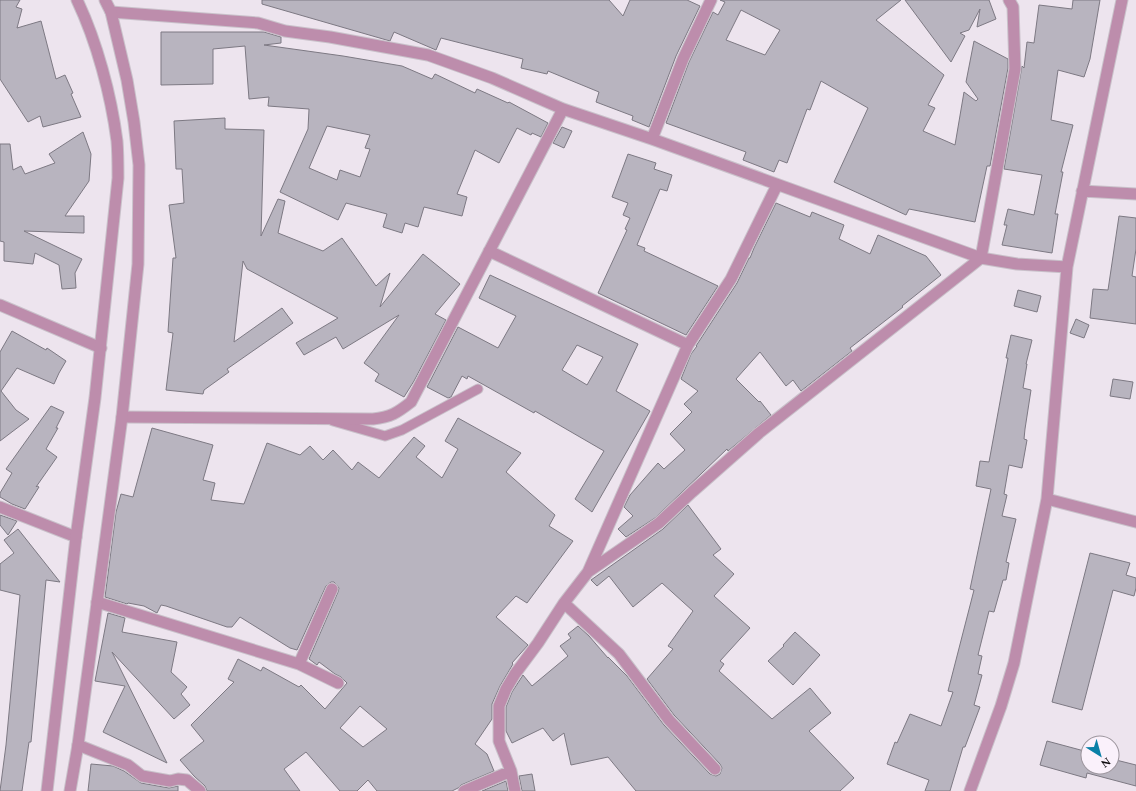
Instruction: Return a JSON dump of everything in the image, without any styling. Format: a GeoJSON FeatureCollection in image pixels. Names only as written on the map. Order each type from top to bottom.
{"type":"FeatureCollection","features":[{"type":"Feature","properties":{"kind":"street"},"geometry":{"type":"LineString","coordinates":[[47,791],[76,537],[96,398],[118,178],[117,142],[110,98],[87,22],[76,0]]}},
{"type":"Feature","properties":{"kind":"street"},"geometry":{"type":"LineString","coordinates":[[70,791],[78,745],[122,416],[138,264],[139,165],[134,122],[111,12],[105,0]]}},
{"type":"Feature","properties":{"kind":"street"},"geometry":{"type":"LineString","coordinates":[[652,139],[683,59],[711,0]]}},
{"type":"Feature","properties":{"kind":"street"},"geometry":{"type":"LineString","coordinates":[[588,572],[659,523],[759,433],[981,258],[1015,69],[1013,7],[1009,0]]}},
{"type":"Feature","properties":{"kind":"street"},"geometry":{"type":"LineString","coordinates":[[970,791],[1010,680],[1047,499],[1067,267],[1122,0]]}},
{"type":"Feature","properties":{"kind":"street"},"geometry":{"type":"LineString","coordinates":[[111,12],[258,23],[285,32],[330,37],[428,55],[492,78],[563,109],[652,139],[981,258],[1017,264],[1067,267]]}},
{"type":"Feature","properties":{"kind":"street"},"geometry":{"type":"LineString","coordinates":[[122,416],[373,419],[387,418],[398,412],[411,402],[563,109]]}},
{"type":"Feature","properties":{"kind":"street"},"geometry":{"type":"LineString","coordinates":[[514,791],[511,771],[499,741],[499,706],[515,674],[538,643],[564,603],[588,572],[688,345],[731,280],[777,185]]}},
{"type":"Feature","properties":{"kind":"street"},"geometry":{"type":"LineString","coordinates":[[1082,191],[1136,194]]}},
{"type":"Feature","properties":{"kind":"street"},"geometry":{"type":"LineString","coordinates":[[489,252],[688,345]]}},
{"type":"Feature","properties":{"kind":"street"},"geometry":{"type":"LineString","coordinates":[[0,305],[101,348]]}},
{"type":"Feature","properties":{"kind":"street"},"geometry":{"type":"LineString","coordinates":[[1047,499],[1136,522]]}},
{"type":"Feature","properties":{"kind":"street"},"geometry":{"type":"LineString","coordinates":[[0,506],[76,537]]}},
{"type":"Feature","properties":{"kind":"street"},"geometry":{"type":"LineString","coordinates":[[299,664],[332,590]]}},
{"type":"Feature","properties":{"kind":"street"},"geometry":{"type":"LineString","coordinates":[[97,602],[299,664],[338,683]]}},
{"type":"Feature","properties":{"kind":"street"},"geometry":{"type":"LineString","coordinates":[[564,603],[619,654],[669,720],[715,769]]}},
{"type":"Feature","properties":{"kind":"street"},"geometry":{"type":"LineString","coordinates":[[78,745],[128,765],[142,776],[170,781],[178,779],[187,780],[200,791]]}},
{"type":"Feature","properties":{"kind":"street"},"geometry":{"type":"LineString","coordinates":[[464,791],[511,771]]}},
{"type":"Feature","properties":{"kind":"lane"},"geometry":{"type":"LineString","coordinates":[[326,419],[385,436],[402,430],[478,389]]}},
{"type":"Feature","properties":{"kind":"building"},"geometry":{"type":"Polygon","coordinates":[[[0,0],[20,0],[16,7],[22,9],[17,28],[41,21],[56,79],[65,75],[81,117],[43,127],[40,116],[28,122],[0,79],[0,0]]]}},
{"type":"Feature","properties":{"kind":"building"},"geometry":{"type":"Polygon","coordinates":[[[262,0],[609,0],[623,16],[630,0],[687,0],[700,6],[676,56],[649,127],[632,120],[633,116],[596,102],[599,92],[548,71],[547,74],[521,68],[523,59],[441,38],[436,50],[394,32],[390,41],[262,4],[262,0]]]}},
{"type":"Feature","properties":{"kind":"building"},"geometry":{"type":"Polygon","coordinates":[[[720,0],[901,0],[876,20],[944,75],[928,105],[935,108],[923,131],[955,145],[964,92],[976,101],[978,99],[966,82],[974,41],[1008,59],[1008,68],[990,166],[987,166],[975,222],[909,209],[906,215],[834,182],[868,108],[821,81],[810,110],[807,109],[787,163],[779,160],[774,172],[743,160],[746,152],[666,123],[689,62],[713,12],[718,15],[725,2],[720,0]],[[741,10],[726,40],[765,55],[780,30],[741,10]]]}},
{"type":"Feature","properties":{"kind":"building"},"geometry":{"type":"Polygon","coordinates":[[[905,0],[989,0],[996,19],[977,27],[980,9],[969,30],[960,33],[965,36],[951,62],[905,0]]]}},
{"type":"Feature","properties":{"kind":"building"},"geometry":{"type":"Polygon","coordinates":[[[1073,0],[1100,0],[1090,59],[1084,77],[1058,70],[1051,120],[1073,125],[1061,172],[1063,172],[1055,214],[1058,214],[1052,253],[1002,245],[1007,225],[1004,225],[1008,209],[1034,215],[1042,175],[1004,169],[1022,66],[1024,68],[1027,42],[1034,43],[1039,5],[1072,9],[1073,0]]]}},
{"type":"Feature","properties":{"kind":"building"},"geometry":{"type":"Polygon","coordinates":[[[161,32],[264,32],[281,37],[281,43],[264,45],[402,66],[432,79],[435,74],[475,93],[477,89],[508,103],[509,102],[548,123],[541,137],[532,133],[531,135],[517,128],[499,163],[475,150],[457,194],[467,197],[462,216],[424,207],[418,227],[405,223],[402,233],[383,227],[387,214],[346,203],[338,220],[280,192],[308,129],[309,109],[268,106],[269,97],[249,99],[245,46],[213,49],[213,84],[161,85],[161,32]],[[327,126],[309,168],[337,180],[340,170],[360,177],[370,149],[365,148],[370,135],[327,126]]]}},
{"type":"Feature","properties":{"kind":"building"},"geometry":{"type":"Polygon","coordinates":[[[225,118],[225,129],[264,130],[261,236],[278,199],[285,201],[278,233],[323,251],[342,238],[376,286],[390,273],[380,307],[423,254],[460,284],[435,314],[446,320],[404,397],[375,381],[379,374],[364,363],[399,315],[343,349],[336,337],[304,355],[296,343],[338,318],[247,269],[243,261],[234,342],[282,308],[293,323],[227,369],[229,372],[204,390],[203,394],[166,390],[173,333],[168,332],[173,258],[176,258],[169,205],[184,203],[182,169],[176,169],[174,121],[225,118]]]}},
{"type":"Feature","properties":{"kind":"building"},"geometry":{"type":"Polygon","coordinates":[[[562,127],[572,131],[564,148],[553,143],[562,127]]]}},
{"type":"Feature","properties":{"kind":"building"},"geometry":{"type":"Polygon","coordinates":[[[83,132],[91,154],[89,181],[65,216],[84,216],[84,233],[24,231],[82,259],[75,273],[76,288],[62,289],[59,265],[35,253],[33,264],[4,261],[4,242],[0,241],[0,144],[10,144],[13,170],[21,166],[25,174],[55,163],[49,154],[83,132]]]}},
{"type":"Feature","properties":{"kind":"building"},"geometry":{"type":"Polygon","coordinates":[[[628,154],[656,163],[654,169],[672,175],[667,191],[660,189],[637,245],[645,248],[644,251],[718,286],[686,335],[598,293],[627,230],[625,229],[630,218],[623,215],[628,203],[612,197],[628,154]]]}},
{"type":"Feature","properties":{"kind":"building"},"geometry":{"type":"Polygon","coordinates":[[[776,203],[810,217],[812,212],[844,225],[839,239],[870,254],[878,235],[926,256],[941,275],[850,348],[852,351],[801,391],[793,380],[786,386],[760,352],[736,379],[759,402],[760,401],[771,415],[728,451],[727,449],[655,518],[626,537],[618,529],[633,516],[624,507],[630,495],[658,463],[664,469],[685,450],[670,434],[692,412],[684,404],[698,391],[681,379],[691,354],[737,283],[776,203]]]}},
{"type":"Feature","properties":{"kind":"building"},"geometry":{"type":"Polygon","coordinates":[[[1119,216],[1136,218],[1136,249],[1132,276],[1136,277],[1136,324],[1090,318],[1093,289],[1108,290],[1119,216]]]}},
{"type":"Feature","properties":{"kind":"building"},"geometry":{"type":"Polygon","coordinates":[[[490,275],[638,344],[616,391],[650,411],[592,512],[575,499],[604,451],[535,411],[534,413],[468,376],[467,379],[462,376],[451,397],[448,398],[427,387],[458,327],[498,348],[516,316],[479,298],[490,275]],[[577,345],[562,370],[587,385],[603,357],[577,345]]]}},
{"type":"Feature","properties":{"kind":"building"},"geometry":{"type":"Polygon","coordinates":[[[1018,290],[1041,296],[1037,312],[1014,306],[1018,290]]]}},
{"type":"Feature","properties":{"kind":"building"},"geometry":{"type":"Polygon","coordinates":[[[1076,319],[1089,325],[1084,338],[1070,333],[1076,319]]]}},
{"type":"Feature","properties":{"kind":"building"},"geometry":{"type":"Polygon","coordinates":[[[12,331],[46,350],[47,348],[66,361],[54,384],[17,368],[1,391],[16,410],[29,419],[0,441],[0,352],[12,331]]]}},
{"type":"Feature","properties":{"kind":"building"},"geometry":{"type":"Polygon","coordinates":[[[1011,335],[1032,340],[1026,364],[1023,388],[1031,390],[1024,439],[1027,440],[1022,468],[1009,465],[1004,494],[1007,495],[1002,516],[1016,519],[1006,562],[1009,563],[1006,580],[1003,580],[994,612],[989,611],[978,655],[982,656],[978,674],[982,675],[974,705],[980,707],[965,747],[963,747],[950,791],[925,791],[929,780],[887,764],[895,742],[897,743],[910,714],[941,726],[953,692],[948,691],[974,590],[970,589],[991,489],[976,486],[980,461],[989,462],[1011,335]]]}},
{"type":"Feature","properties":{"kind":"building"},"geometry":{"type":"Polygon","coordinates":[[[1113,379],[1133,382],[1130,399],[1110,396],[1113,379]]]}},
{"type":"Feature","properties":{"kind":"building"},"geometry":{"type":"Polygon","coordinates":[[[51,406],[64,412],[56,428],[58,428],[46,449],[57,457],[36,487],[39,487],[25,509],[0,497],[0,493],[12,473],[6,469],[51,406]]]}},
{"type":"Feature","properties":{"kind":"building"},"geometry":{"type":"Polygon","coordinates":[[[458,418],[521,453],[506,472],[555,515],[549,526],[573,541],[527,603],[516,596],[496,617],[528,645],[512,663],[513,664],[500,686],[492,704],[492,719],[475,744],[487,754],[494,771],[461,785],[452,791],[377,791],[368,780],[357,791],[340,791],[306,752],[284,769],[300,791],[207,791],[205,786],[180,760],[204,741],[191,725],[234,682],[228,679],[238,659],[261,671],[263,667],[299,687],[301,685],[325,709],[347,683],[319,662],[317,665],[309,659],[339,588],[334,582],[331,582],[326,586],[297,650],[290,648],[240,617],[232,627],[227,627],[166,606],[161,605],[157,613],[144,606],[127,604],[105,597],[116,512],[121,494],[133,497],[152,428],[213,445],[203,480],[215,483],[211,500],[244,504],[267,443],[300,455],[310,446],[323,460],[333,450],[352,470],[358,462],[379,478],[414,437],[425,446],[416,457],[442,478],[458,449],[445,441],[458,418]],[[360,706],[340,728],[363,747],[387,729],[360,706]]]}},
{"type":"Feature","properties":{"kind":"building"},"geometry":{"type":"Polygon","coordinates":[[[688,505],[721,549],[713,555],[734,574],[714,596],[750,628],[720,661],[724,664],[719,671],[772,719],[810,688],[831,713],[809,731],[854,778],[840,791],[636,791],[608,757],[571,765],[564,733],[553,741],[543,728],[512,743],[506,731],[506,707],[512,692],[523,675],[532,686],[568,656],[560,646],[571,638],[568,634],[578,626],[627,676],[664,725],[710,774],[716,776],[720,774],[722,768],[720,764],[674,715],[647,679],[673,649],[668,646],[693,611],[662,583],[633,607],[609,576],[597,586],[591,580],[663,529],[688,505]]]}},
{"type":"Feature","properties":{"kind":"building"},"geometry":{"type":"Polygon","coordinates":[[[0,515],[17,521],[8,535],[0,525],[0,515]]]}},
{"type":"Feature","properties":{"kind":"building"},"geometry":{"type":"Polygon","coordinates":[[[18,529],[60,582],[46,580],[31,742],[29,742],[22,791],[0,791],[6,745],[20,595],[0,590],[0,564],[14,553],[4,540],[18,529]]]}},
{"type":"Feature","properties":{"kind":"building"},"geometry":{"type":"Polygon","coordinates":[[[1090,553],[1130,563],[1126,575],[1136,578],[1136,588],[1134,596],[1113,590],[1082,710],[1052,702],[1090,553]]]}},
{"type":"Feature","properties":{"kind":"building"},"geometry":{"type":"Polygon","coordinates":[[[108,613],[125,618],[122,632],[177,642],[171,672],[187,687],[181,694],[190,705],[174,719],[112,652],[167,763],[103,732],[125,686],[95,681],[108,613]]]}},
{"type":"Feature","properties":{"kind":"building"},"geometry":{"type":"Polygon","coordinates":[[[795,632],[820,655],[793,685],[768,661],[784,646],[783,645],[795,632]]]}},
{"type":"Feature","properties":{"kind":"building"},"geometry":{"type":"Polygon","coordinates":[[[1047,741],[1080,750],[1080,775],[1087,775],[1086,778],[1040,765],[1047,741]]]}},
{"type":"Feature","properties":{"kind":"building"},"geometry":{"type":"Polygon","coordinates":[[[1120,761],[1136,765],[1136,786],[1095,775],[1120,775],[1120,761]]]}},
{"type":"Feature","properties":{"kind":"building"},"geometry":{"type":"Polygon","coordinates":[[[91,764],[113,766],[124,771],[141,783],[169,788],[178,786],[178,791],[88,791],[91,764]]]}},
{"type":"Feature","properties":{"kind":"building"},"geometry":{"type":"Polygon","coordinates":[[[532,774],[535,791],[522,791],[519,776],[532,774]]]}},
{"type":"Feature","properties":{"kind":"building"},"geometry":{"type":"Polygon","coordinates":[[[506,781],[508,791],[482,791],[506,781]]]}}]}
